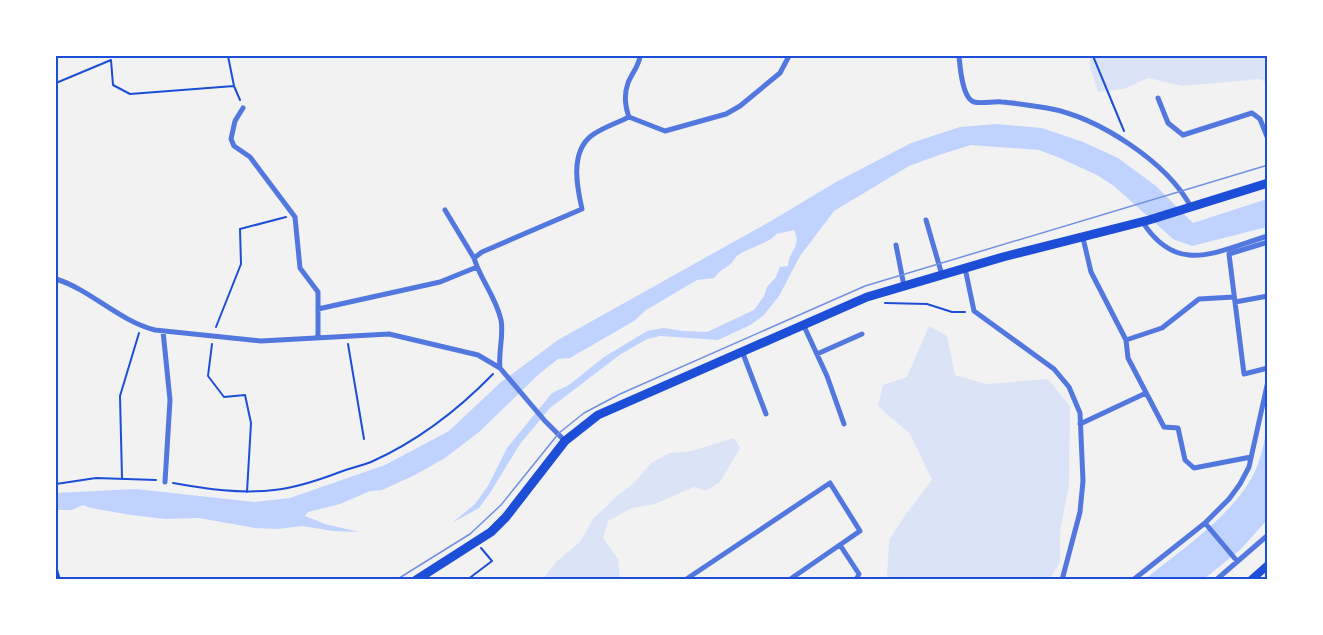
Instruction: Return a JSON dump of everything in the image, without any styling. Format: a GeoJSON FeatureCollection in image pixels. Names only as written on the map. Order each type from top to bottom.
{"type":"FeatureCollection","features":[{"type":"Feature","properties":{"kind":"highway"},"geometry":{"type":"LineString","coordinates":[[416,579],[477,542],[506,517],[565,441],[598,415],[859,300],[964,268],[1146,220],[1268,183]]}},
{"type":"Feature","properties":{"kind":"main road"},"geometry":{"type":"LineString","coordinates":[[1251,579],[1268,565]]}},
{"type":"Feature","properties":{"kind":"street"},"geometry":{"type":"LineString","coordinates":[[629,117],[625,106],[628,84],[640,56]]}},
{"type":"Feature","properties":{"kind":"street"},"geometry":{"type":"LineString","coordinates":[[474,258],[482,252],[582,209],[577,166],[582,148],[590,137],[629,117],[665,131],[726,114],[740,106],[780,73],[789,56]]}},
{"type":"Feature","properties":{"kind":"street"},"geometry":{"type":"LineString","coordinates":[[959,56],[962,82],[969,98],[974,102],[1002,102],[1050,109],[1073,115],[1115,134],[1140,150],[1181,191],[1187,208]]}},
{"type":"Feature","properties":{"kind":"street"},"geometry":{"type":"LineString","coordinates":[[1158,98],[1168,123],[1183,135],[1252,113],[1260,119],[1268,139]]}},
{"type":"Feature","properties":{"kind":"street"},"geometry":{"type":"LineString","coordinates":[[243,108],[235,121],[231,139],[234,146],[250,157],[295,217],[300,268],[318,292],[318,337]]}},
{"type":"Feature","properties":{"kind":"street"},"geometry":{"type":"LineString","coordinates":[[445,210],[474,258],[501,320],[500,368]]}},
{"type":"Feature","properties":{"kind":"street"},"geometry":{"type":"LineString","coordinates":[[926,220],[942,275]]}},
{"type":"Feature","properties":{"kind":"street"},"geometry":{"type":"LineString","coordinates":[[1146,220],[1154,238],[1172,252],[1183,256],[1196,257],[1268,236]]}},
{"type":"Feature","properties":{"kind":"street"},"geometry":{"type":"LineString","coordinates":[[1083,238],[1091,272],[1126,340],[1128,358],[1164,427],[1178,428],[1185,460],[1194,468],[1251,457]]}},
{"type":"Feature","properties":{"kind":"street"},"geometry":{"type":"LineString","coordinates":[[1268,242],[1229,254],[1244,374],[1268,368]]}},
{"type":"Feature","properties":{"kind":"street"},"geometry":{"type":"LineString","coordinates":[[896,245],[904,286]]}},
{"type":"Feature","properties":{"kind":"street"},"geometry":{"type":"LineString","coordinates":[[318,309],[440,282],[477,267]]}},
{"type":"Feature","properties":{"kind":"street"},"geometry":{"type":"LineString","coordinates":[[964,268],[974,311],[1054,369],[1069,387],[1080,413],[1083,481],[1080,512],[1062,579]]}},
{"type":"Feature","properties":{"kind":"street"},"geometry":{"type":"LineString","coordinates":[[56,279],[91,296],[141,326],[163,331],[261,340],[388,334],[478,355],[500,368],[544,421],[565,441]]}},
{"type":"Feature","properties":{"kind":"street"},"geometry":{"type":"LineString","coordinates":[[1126,340],[1162,328],[1199,299],[1235,300],[1268,296]]}},
{"type":"Feature","properties":{"kind":"street"},"geometry":{"type":"LineString","coordinates":[[803,324],[844,424]]}},
{"type":"Feature","properties":{"kind":"street"},"geometry":{"type":"LineString","coordinates":[[163,331],[170,400],[165,482]]}},
{"type":"Feature","properties":{"kind":"street"},"geometry":{"type":"LineString","coordinates":[[817,354],[862,334]]}},
{"type":"Feature","properties":{"kind":"street"},"geometry":{"type":"LineString","coordinates":[[742,351],[766,414]]}},
{"type":"Feature","properties":{"kind":"street"},"geometry":{"type":"LineString","coordinates":[[1133,579],[1206,525],[1240,484],[1249,467],[1268,381]]}},
{"type":"Feature","properties":{"kind":"street"},"geometry":{"type":"LineString","coordinates":[[1080,423],[1146,393]]}},
{"type":"Feature","properties":{"kind":"street"},"geometry":{"type":"LineString","coordinates":[[685,579],[830,483],[860,531],[789,579]]}},
{"type":"Feature","properties":{"kind":"street"},"geometry":{"type":"LineString","coordinates":[[1206,525],[1235,559]]}},
{"type":"Feature","properties":{"kind":"street"},"geometry":{"type":"LineString","coordinates":[[1216,579],[1235,559],[1268,535]]}},
{"type":"Feature","properties":{"kind":"street"},"geometry":{"type":"LineString","coordinates":[[840,545],[858,573],[856,579]]}},
{"type":"Feature","properties":{"kind":"path"},"geometry":{"type":"LineString","coordinates":[[228,56],[234,86],[243,108]]}},
{"type":"Feature","properties":{"kind":"path"},"geometry":{"type":"LineString","coordinates":[[1093,56],[1129,143]]}},
{"type":"Feature","properties":{"kind":"path"},"geometry":{"type":"LineString","coordinates":[[56,83],[111,60],[113,85],[130,94],[234,86]]}},
{"type":"Feature","properties":{"kind":"path"},"geometry":{"type":"LineString","coordinates":[[880,303],[927,304],[952,312],[974,311]]}},
{"type":"Feature","properties":{"kind":"path"},"geometry":{"type":"LineString","coordinates":[[122,478],[120,396],[141,326]]}},
{"type":"Feature","properties":{"kind":"path"},"geometry":{"type":"LineString","coordinates":[[344,335],[348,345],[364,439]]}},
{"type":"Feature","properties":{"kind":"path"},"geometry":{"type":"LineString","coordinates":[[56,484],[96,478],[122,478],[247,492],[276,490],[315,481],[368,463],[412,441],[442,422],[500,368]]}},
{"type":"Feature","properties":{"kind":"path"},"geometry":{"type":"LineString","coordinates":[[467,579],[492,561],[477,542]]}},
{"type":"Feature","properties":{"kind":"path"},"geometry":{"type":"LineString","coordinates":[[56,566],[60,579]]}},
{"type":"Feature","properties":{"kind":"shaded area"},"geometry":{"type":"Polygon","coordinates":[[[1090,56],[1267,56],[1267,83],[1260,79],[1182,86],[1148,78],[1124,89],[1098,92],[1090,67],[1090,56]]]}},
{"type":"Feature","properties":{"kind":"shaded area"},"geometry":{"type":"Polygon","coordinates":[[[929,326],[947,336],[955,375],[986,384],[1048,379],[1070,406],[1069,484],[1060,532],[1060,562],[1050,579],[887,579],[889,540],[932,480],[910,434],[878,406],[883,385],[907,377],[929,326]]]}},
{"type":"Feature","properties":{"kind":"shaded area"},"geometry":{"type":"Polygon","coordinates":[[[734,438],[740,448],[720,482],[706,491],[694,487],[655,504],[632,508],[608,521],[603,538],[618,559],[620,579],[543,579],[557,561],[580,542],[593,519],[634,483],[651,463],[670,453],[692,451],[734,438]]]}},
{"type":"Feature","properties":{"kind":"water"},"geometry":{"type":"Polygon","coordinates":[[[996,124],[1042,128],[1083,142],[1118,158],[1156,186],[1193,223],[1267,199],[1267,227],[1192,246],[1173,239],[1114,186],[1097,175],[1060,158],[1039,150],[971,145],[909,166],[834,211],[800,256],[779,296],[763,316],[750,325],[718,340],[660,336],[647,339],[621,354],[550,408],[520,444],[479,508],[452,523],[475,504],[488,486],[507,448],[552,393],[569,385],[604,357],[647,331],[664,328],[707,332],[754,310],[780,267],[788,266],[797,241],[794,230],[776,234],[769,240],[738,255],[714,278],[697,280],[646,310],[634,321],[570,358],[558,359],[539,374],[479,432],[445,458],[382,490],[370,491],[340,504],[308,512],[305,516],[325,524],[359,532],[302,526],[277,529],[255,528],[199,518],[165,519],[131,515],[83,505],[72,510],[56,510],[56,493],[136,489],[254,502],[290,498],[385,465],[449,431],[500,383],[558,340],[836,182],[911,143],[960,127],[996,124]]]}},
{"type":"Feature","properties":{"kind":"water"},"geometry":{"type":"Polygon","coordinates":[[[1267,425],[1267,520],[1241,549],[1204,579],[1144,580],[1207,530],[1236,501],[1256,469],[1267,425]]]}},
{"type":"Feature","properties":{"kind":"tram line"},"geometry":{"type":"LineString","coordinates":[[396,580],[470,534],[501,505],[559,433],[584,413],[620,394],[865,286],[1268,165]]}}]}
